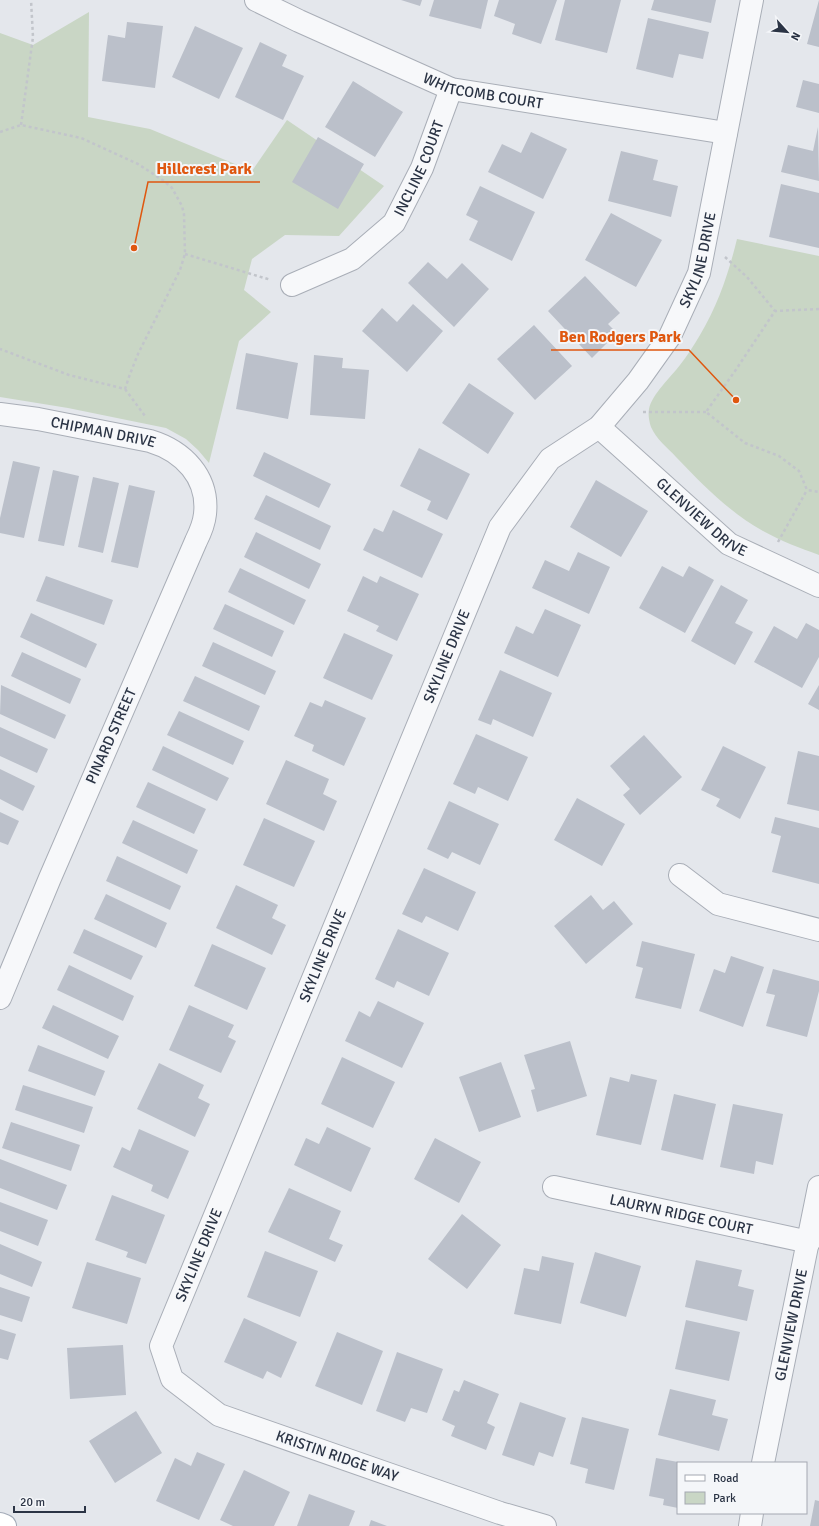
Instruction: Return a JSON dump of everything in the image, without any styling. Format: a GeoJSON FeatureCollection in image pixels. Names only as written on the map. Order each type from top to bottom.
{"type":"FeatureCollection","features":[{"type":"Feature","properties":{"kind":"main road"},"geometry":{"type":"LineString","coordinates":[[0,1524],[5,1526]]}},
{"type":"Feature","properties":{"kind":"street","name":"WHITCOMB COURT"},"geometry":{"type":"LineString","coordinates":[[256,0],[299,21],[451,89],[726,133]]}},
{"type":"Feature","properties":{"kind":"street","name":"SKYLINE DRIVE"},"geometry":{"type":"LineString","coordinates":[[161,1346],[500,527],[550,459],[606,419],[638,381],[670,336],[699,273],[752,0]]}},
{"type":"Feature","properties":{"kind":"street","name":"INCLINE COURT"},"geometry":{"type":"LineString","coordinates":[[292,286],[352,259],[394,223],[422,168],[451,89]]}},
{"type":"Feature","properties":{"kind":"street","name":"CHIPMAN DRIVE"},"geometry":{"type":"LineString","coordinates":[[0,414],[38,419],[150,441],[164,446],[186,460],[195,473]]}},
{"type":"Feature","properties":{"kind":"street","name":"GLENVIEW DRIVE"},"geometry":{"type":"LineString","coordinates":[[606,419],[729,544],[819,586]]}},
{"type":"Feature","properties":{"kind":"street","name":"PINARD STREET"},"geometry":{"type":"LineString","coordinates":[[0,998],[50,878],[202,528],[205,515],[205,502],[201,486],[195,473]]}},
{"type":"Feature","properties":{"kind":"street"},"geometry":{"type":"LineString","coordinates":[[680,875],[718,904],[819,930]]}},
{"type":"Feature","properties":{"kind":"street","name":"LAURYN RIDGE COURT"},"geometry":{"type":"LineString","coordinates":[[554,1187],[808,1242]]}},
{"type":"Feature","properties":{"kind":"street","name":"GLENVIEW DRIVE"},"geometry":{"type":"LineString","coordinates":[[763,1462],[819,1187]]}},
{"type":"Feature","properties":{"kind":"street","name":"KRISTIN RIDGE WAY"},"geometry":{"type":"LineString","coordinates":[[161,1346],[172,1379],[220,1415],[500,1513],[545,1526]]}},
{"type":"Feature","properties":{"kind":"street"},"geometry":{"type":"LineString","coordinates":[[750,1526],[752,1514]]}},
{"type":"Feature","properties":{"kind":"path"},"geometry":{"type":"LineString","coordinates":[[21,125],[33,37],[30,0]]}},
{"type":"Feature","properties":{"kind":"path"},"geometry":{"type":"LineString","coordinates":[[0,132],[21,125],[81,138],[138,164],[164,181],[172,188],[182,206],[185,254],[180,270],[135,361],[126,389]]}},
{"type":"Feature","properties":{"kind":"path"},"geometry":{"type":"LineString","coordinates":[[706,239],[747,278],[775,311]]}},
{"type":"Feature","properties":{"kind":"path"},"geometry":{"type":"LineString","coordinates":[[185,254],[292,286]]}},
{"type":"Feature","properties":{"kind":"path"},"geometry":{"type":"LineString","coordinates":[[775,311],[819,309]]}},
{"type":"Feature","properties":{"kind":"path"},"geometry":{"type":"LineString","coordinates":[[706,412],[775,311]]}},
{"type":"Feature","properties":{"kind":"path"},"geometry":{"type":"LineString","coordinates":[[0,349],[69,375],[126,389],[148,420]]}},
{"type":"Feature","properties":{"kind":"path"},"geometry":{"type":"LineString","coordinates":[[606,419],[706,412],[745,443],[779,456],[794,467],[799,471],[807,490]]}},
{"type":"Feature","properties":{"kind":"path"},"geometry":{"type":"LineString","coordinates":[[807,490],[819,492]]}},
{"type":"Feature","properties":{"kind":"path"},"geometry":{"type":"LineString","coordinates":[[766,562],[807,490]]}},
{"type":"Feature","properties":{"kind":"green space"},"geometry":{"type":"Polygon","coordinates":[[[89,12],[88,117],[150,129],[252,171],[287,120],[384,186],[339,236],[285,235],[252,259],[244,290],[271,312],[239,341],[209,463],[186,439],[166,428],[68,408],[0,397],[0,33],[33,45],[89,12]]]}},
{"type":"Feature","properties":{"kind":"green space"},"geometry":{"type":"Polygon","coordinates":[[[737,239],[819,256],[819,555],[770,535],[751,524],[728,507],[706,488],[662,443],[651,427],[649,409],[651,403],[662,386],[688,354],[706,324],[718,300],[727,276],[737,239]]]}},
{"type":"Feature","properties":{"kind":"building"},"geometry":{"type":"Polygon","coordinates":[[[401,0],[422,0],[420,6],[401,0]]]}},
{"type":"Feature","properties":{"kind":"building"},"geometry":{"type":"Polygon","coordinates":[[[434,0],[488,0],[481,29],[429,16],[434,0]]]}},
{"type":"Feature","properties":{"kind":"building"},"geometry":{"type":"Polygon","coordinates":[[[499,0],[557,0],[541,44],[512,34],[515,24],[494,16],[499,0]]]}},
{"type":"Feature","properties":{"kind":"building"},"geometry":{"type":"Polygon","coordinates":[[[565,0],[621,0],[607,53],[555,40],[565,0]]]}},
{"type":"Feature","properties":{"kind":"building"},"geometry":{"type":"Polygon","coordinates":[[[654,0],[716,0],[711,23],[651,10],[654,0]]]}},
{"type":"Feature","properties":{"kind":"building"},"geometry":{"type":"Polygon","coordinates":[[[819,0],[819,47],[807,44],[819,0]]]}},
{"type":"Feature","properties":{"kind":"building"},"geometry":{"type":"Polygon","coordinates":[[[648,18],[709,32],[703,59],[679,54],[673,78],[636,69],[648,18]]]}},
{"type":"Feature","properties":{"kind":"building"},"geometry":{"type":"Polygon","coordinates":[[[127,22],[163,26],[155,88],[102,81],[108,35],[125,38],[127,22]]]}},
{"type":"Feature","properties":{"kind":"building"},"geometry":{"type":"Polygon","coordinates":[[[195,26],[243,48],[219,99],[172,77],[195,26]]]}},
{"type":"Feature","properties":{"kind":"building"},"geometry":{"type":"Polygon","coordinates":[[[260,42],[287,55],[282,66],[304,76],[283,120],[235,97],[260,42]]]}},
{"type":"Feature","properties":{"kind":"building"},"geometry":{"type":"Polygon","coordinates":[[[803,80],[819,84],[819,113],[796,107],[803,80]]]}},
{"type":"Feature","properties":{"kind":"building"},"geometry":{"type":"Polygon","coordinates":[[[353,81],[403,112],[375,157],[325,127],[353,81]]]}},
{"type":"Feature","properties":{"kind":"building"},"geometry":{"type":"Polygon","coordinates":[[[818,127],[819,181],[781,172],[788,145],[813,151],[818,127]]]}},
{"type":"Feature","properties":{"kind":"building"},"geometry":{"type":"Polygon","coordinates":[[[531,132],[567,149],[543,199],[488,172],[502,144],[521,153],[531,132]]]}},
{"type":"Feature","properties":{"kind":"building"},"geometry":{"type":"Polygon","coordinates":[[[318,137],[364,164],[338,209],[292,182],[318,137]]]}},
{"type":"Feature","properties":{"kind":"building"},"geometry":{"type":"Polygon","coordinates":[[[621,151],[658,160],[653,180],[678,186],[671,217],[608,201],[621,151]]]}},
{"type":"Feature","properties":{"kind":"building"},"geometry":{"type":"Polygon","coordinates":[[[781,184],[819,193],[819,248],[769,237],[781,184]]]}},
{"type":"Feature","properties":{"kind":"building"},"geometry":{"type":"Polygon","coordinates":[[[480,186],[535,212],[512,261],[469,240],[478,221],[466,215],[480,186]]]}},
{"type":"Feature","properties":{"kind":"building"},"geometry":{"type":"Polygon","coordinates":[[[611,213],[662,240],[636,287],[585,260],[611,213]]]}},
{"type":"Feature","properties":{"kind":"building"},"geometry":{"type":"Polygon","coordinates":[[[428,262],[447,279],[462,263],[489,289],[454,327],[408,283],[428,262]]]}},
{"type":"Feature","properties":{"kind":"building"},"geometry":{"type":"Polygon","coordinates":[[[585,276],[620,313],[608,324],[617,333],[592,358],[548,311],[585,276]]]}},
{"type":"Feature","properties":{"kind":"building"},"geometry":{"type":"Polygon","coordinates":[[[413,304],[443,331],[407,372],[362,331],[382,308],[397,322],[413,304]]]}},
{"type":"Feature","properties":{"kind":"building"},"geometry":{"type":"Polygon","coordinates":[[[534,325],[572,366],[535,400],[497,359],[534,325]]]}},
{"type":"Feature","properties":{"kind":"building"},"geometry":{"type":"Polygon","coordinates":[[[246,353],[298,363],[288,419],[236,409],[246,353]]]}},
{"type":"Feature","properties":{"kind":"building"},"geometry":{"type":"Polygon","coordinates":[[[314,355],[343,358],[342,368],[369,370],[365,419],[310,415],[314,355]]]}},
{"type":"Feature","properties":{"kind":"building"},"geometry":{"type":"Polygon","coordinates":[[[469,383],[514,413],[488,454],[442,423],[469,383]]]}},
{"type":"Feature","properties":{"kind":"building"},"geometry":{"type":"Polygon","coordinates":[[[419,448],[470,474],[447,520],[427,510],[431,501],[400,486],[419,448]]]}},
{"type":"Feature","properties":{"kind":"building"},"geometry":{"type":"Polygon","coordinates":[[[264,452],[331,484],[319,508],[253,476],[264,452]]]}},
{"type":"Feature","properties":{"kind":"building"},"geometry":{"type":"Polygon","coordinates":[[[13,461],[40,467],[24,538],[0,533],[0,518],[13,461]]]}},
{"type":"Feature","properties":{"kind":"building"},"geometry":{"type":"Polygon","coordinates":[[[53,470],[79,476],[64,546],[38,541],[53,470]]]}},
{"type":"Feature","properties":{"kind":"building"},"geometry":{"type":"Polygon","coordinates":[[[93,477],[119,483],[103,553],[78,547],[93,477]]]}},
{"type":"Feature","properties":{"kind":"building"},"geometry":{"type":"Polygon","coordinates":[[[596,480],[648,511],[621,557],[570,527],[596,480]]]}},
{"type":"Feature","properties":{"kind":"building"},"geometry":{"type":"Polygon","coordinates":[[[129,485],[155,491],[138,568],[111,562],[129,485]]]}},
{"type":"Feature","properties":{"kind":"building"},"geometry":{"type":"Polygon","coordinates":[[[266,495],[331,526],[320,550],[254,519],[266,495]]]}},
{"type":"Feature","properties":{"kind":"building"},"geometry":{"type":"Polygon","coordinates":[[[393,510],[443,534],[422,578],[363,550],[374,528],[383,532],[393,510]]]}},
{"type":"Feature","properties":{"kind":"building"},"geometry":{"type":"Polygon","coordinates":[[[256,532],[321,564],[309,589],[244,557],[256,532]]]}},
{"type":"Feature","properties":{"kind":"building"},"geometry":{"type":"Polygon","coordinates":[[[578,552],[610,567],[589,614],[532,588],[545,560],[569,571],[578,552]]]}},
{"type":"Feature","properties":{"kind":"building"},"geometry":{"type":"Polygon","coordinates":[[[662,566],[683,577],[689,566],[714,580],[685,633],[639,608],[662,566]]]}},
{"type":"Feature","properties":{"kind":"building"},"geometry":{"type":"Polygon","coordinates":[[[240,568],[306,600],[294,625],[228,592],[240,568]]]}},
{"type":"Feature","properties":{"kind":"building"},"geometry":{"type":"Polygon","coordinates":[[[46,576],[113,600],[104,625],[36,601],[46,576]]]}},
{"type":"Feature","properties":{"kind":"building"},"geometry":{"type":"Polygon","coordinates":[[[363,576],[377,583],[380,576],[419,594],[397,641],[376,631],[379,626],[347,611],[363,576]]]}},
{"type":"Feature","properties":{"kind":"building"},"geometry":{"type":"Polygon","coordinates":[[[721,585],[748,600],[735,623],[753,632],[735,665],[691,641],[721,585]]]}},
{"type":"Feature","properties":{"kind":"building"},"geometry":{"type":"Polygon","coordinates":[[[225,604],[284,631],[272,657],[213,629],[225,604]]]}},
{"type":"Feature","properties":{"kind":"building"},"geometry":{"type":"Polygon","coordinates":[[[545,609],[581,625],[558,677],[504,653],[516,626],[533,634],[545,609]]]}},
{"type":"Feature","properties":{"kind":"building"},"geometry":{"type":"Polygon","coordinates":[[[31,613],[97,644],[86,668],[20,637],[31,613]]]}},
{"type":"Feature","properties":{"kind":"building"},"geometry":{"type":"Polygon","coordinates":[[[806,623],[819,630],[819,657],[802,688],[754,662],[774,626],[797,639],[806,623]]]}},
{"type":"Feature","properties":{"kind":"building"},"geometry":{"type":"Polygon","coordinates":[[[344,633],[393,655],[372,700],[323,678],[344,633]]]}},
{"type":"Feature","properties":{"kind":"building"},"geometry":{"type":"Polygon","coordinates":[[[213,642],[276,671],[265,695],[202,666],[213,642]]]}},
{"type":"Feature","properties":{"kind":"building"},"geometry":{"type":"Polygon","coordinates":[[[22,652],[81,679],[70,704],[11,676],[22,652]]]}},
{"type":"Feature","properties":{"kind":"building"},"geometry":{"type":"Polygon","coordinates":[[[500,670],[552,693],[533,737],[493,719],[491,725],[478,720],[500,670]]]}},
{"type":"Feature","properties":{"kind":"building"},"geometry":{"type":"Polygon","coordinates":[[[195,676],[260,706],[249,731],[183,701],[195,676]]]}},
{"type":"Feature","properties":{"kind":"building"},"geometry":{"type":"Polygon","coordinates":[[[1,685],[66,715],[55,739],[0,714],[1,685]]]}},
{"type":"Feature","properties":{"kind":"building"},"geometry":{"type":"Polygon","coordinates":[[[819,685],[819,710],[808,704],[819,685]]]}},
{"type":"Feature","properties":{"kind":"building"},"geometry":{"type":"Polygon","coordinates":[[[325,700],[366,718],[344,766],[312,751],[314,745],[294,736],[310,702],[322,707],[325,700]]]}},
{"type":"Feature","properties":{"kind":"building"},"geometry":{"type":"Polygon","coordinates":[[[179,711],[244,741],[233,765],[167,735],[179,711]]]}},
{"type":"Feature","properties":{"kind":"building"},"geometry":{"type":"Polygon","coordinates":[[[0,727],[48,749],[37,773],[0,756],[0,727]]]}},
{"type":"Feature","properties":{"kind":"building"},"geometry":{"type":"Polygon","coordinates":[[[476,734],[528,757],[508,801],[478,787],[475,794],[453,784],[476,734]]]}},
{"type":"Feature","properties":{"kind":"building"},"geometry":{"type":"Polygon","coordinates":[[[644,735],[682,777],[640,815],[623,795],[630,789],[610,766],[644,735]]]}},
{"type":"Feature","properties":{"kind":"building"},"geometry":{"type":"Polygon","coordinates":[[[163,746],[229,778],[217,801],[152,770],[163,746]]]}},
{"type":"Feature","properties":{"kind":"building"},"geometry":{"type":"Polygon","coordinates":[[[723,746],[766,767],[740,819],[716,806],[720,799],[701,790],[723,746]]]}},
{"type":"Feature","properties":{"kind":"building"},"geometry":{"type":"Polygon","coordinates":[[[798,751],[819,756],[819,811],[787,804],[798,751]]]}},
{"type":"Feature","properties":{"kind":"building"},"geometry":{"type":"Polygon","coordinates":[[[286,760],[329,779],[323,794],[337,801],[324,831],[266,804],[286,760]]]}},
{"type":"Feature","properties":{"kind":"building"},"geometry":{"type":"Polygon","coordinates":[[[0,769],[35,786],[23,811],[0,799],[0,769]]]}},
{"type":"Feature","properties":{"kind":"building"},"geometry":{"type":"Polygon","coordinates":[[[148,782],[206,809],[194,834],[136,807],[148,782]]]}},
{"type":"Feature","properties":{"kind":"building"},"geometry":{"type":"Polygon","coordinates":[[[577,798],[625,824],[602,866],[554,840],[577,798]]]}},
{"type":"Feature","properties":{"kind":"building"},"geometry":{"type":"Polygon","coordinates":[[[449,801],[499,824],[480,865],[452,852],[448,859],[427,849],[449,801]]]}},
{"type":"Feature","properties":{"kind":"building"},"geometry":{"type":"Polygon","coordinates":[[[0,812],[19,821],[8,845],[0,842],[0,812]]]}},
{"type":"Feature","properties":{"kind":"building"},"geometry":{"type":"Polygon","coordinates":[[[775,817],[819,828],[819,884],[772,872],[781,836],[771,833],[775,817]]]}},
{"type":"Feature","properties":{"kind":"building"},"geometry":{"type":"Polygon","coordinates":[[[264,818],[315,841],[294,887],[243,865],[264,818]]]}},
{"type":"Feature","properties":{"kind":"building"},"geometry":{"type":"Polygon","coordinates":[[[133,820],[198,850],[187,874],[122,843],[133,820]]]}},
{"type":"Feature","properties":{"kind":"building"},"geometry":{"type":"Polygon","coordinates":[[[117,856],[181,886],[170,910],[106,881],[117,856]]]}},
{"type":"Feature","properties":{"kind":"building"},"geometry":{"type":"Polygon","coordinates":[[[424,868],[476,892],[458,931],[426,916],[422,923],[402,914],[424,868]]]}},
{"type":"Feature","properties":{"kind":"building"},"geometry":{"type":"Polygon","coordinates":[[[236,885],[278,905],[272,918],[286,925],[272,955],[216,928],[236,885]]]}},
{"type":"Feature","properties":{"kind":"building"},"geometry":{"type":"Polygon","coordinates":[[[106,894],[167,923],[156,948],[94,919],[106,894]]]}},
{"type":"Feature","properties":{"kind":"building"},"geometry":{"type":"Polygon","coordinates":[[[591,895],[603,910],[614,901],[633,924],[586,964],[554,926],[591,895]]]}},
{"type":"Feature","properties":{"kind":"building"},"geometry":{"type":"Polygon","coordinates":[[[84,929],[143,956],[131,980],[73,953],[84,929]]]}},
{"type":"Feature","properties":{"kind":"building"},"geometry":{"type":"Polygon","coordinates":[[[398,929],[449,953],[429,996],[397,981],[394,988],[375,979],[398,929]]]}},
{"type":"Feature","properties":{"kind":"building"},"geometry":{"type":"Polygon","coordinates":[[[642,941],[695,954],[681,1009],[635,998],[643,968],[636,966],[642,941]]]}},
{"type":"Feature","properties":{"kind":"building"},"geometry":{"type":"Polygon","coordinates":[[[212,944],[266,968],[247,1010],[194,986],[212,944]]]}},
{"type":"Feature","properties":{"kind":"building"},"geometry":{"type":"Polygon","coordinates":[[[731,956],[764,967],[743,1027],[699,1011],[714,969],[725,973],[731,956]]]}},
{"type":"Feature","properties":{"kind":"building"},"geometry":{"type":"Polygon","coordinates":[[[69,965],[134,996],[123,1021],[57,990],[69,965]]]}},
{"type":"Feature","properties":{"kind":"building"},"geometry":{"type":"Polygon","coordinates":[[[773,969],[819,981],[819,991],[807,1037],[766,1026],[775,995],[766,993],[773,969]]]}},
{"type":"Feature","properties":{"kind":"building"},"geometry":{"type":"Polygon","coordinates":[[[378,1001],[424,1023],[402,1068],[345,1041],[359,1011],[370,1017],[378,1001]]]}},
{"type":"Feature","properties":{"kind":"building"},"geometry":{"type":"Polygon","coordinates":[[[53,1005],[119,1036],[108,1059],[42,1028],[53,1005]]]}},
{"type":"Feature","properties":{"kind":"building"},"geometry":{"type":"Polygon","coordinates":[[[189,1005],[234,1025],[228,1037],[236,1041],[221,1073],[169,1050],[189,1005]]]}},
{"type":"Feature","properties":{"kind":"building"},"geometry":{"type":"Polygon","coordinates":[[[570,1041],[587,1096],[537,1112],[531,1090],[535,1089],[524,1055],[570,1041]]]}},
{"type":"Feature","properties":{"kind":"building"},"geometry":{"type":"Polygon","coordinates":[[[38,1045],[105,1071],[95,1096],[28,1071],[38,1045]]]}},
{"type":"Feature","properties":{"kind":"building"},"geometry":{"type":"Polygon","coordinates":[[[342,1057],[395,1082],[373,1128],[321,1104],[342,1057]]]}},
{"type":"Feature","properties":{"kind":"building"},"geometry":{"type":"Polygon","coordinates":[[[501,1062],[521,1117],[479,1132],[459,1077],[501,1062]]]}},
{"type":"Feature","properties":{"kind":"building"},"geometry":{"type":"Polygon","coordinates":[[[159,1063],[204,1085],[198,1098],[210,1104],[195,1137],[137,1109],[159,1063]]]}},
{"type":"Feature","properties":{"kind":"building"},"geometry":{"type":"Polygon","coordinates":[[[631,1074],[657,1080],[641,1145],[596,1135],[610,1077],[629,1082],[631,1074]]]}},
{"type":"Feature","properties":{"kind":"building"},"geometry":{"type":"Polygon","coordinates":[[[23,1085],[93,1107],[84,1133],[15,1110],[23,1085]]]}},
{"type":"Feature","properties":{"kind":"building"},"geometry":{"type":"Polygon","coordinates":[[[674,1094],[716,1104],[703,1160],[661,1150],[674,1094]]]}},
{"type":"Feature","properties":{"kind":"building"},"geometry":{"type":"Polygon","coordinates":[[[733,1104],[783,1114],[773,1165],[756,1161],[754,1174],[720,1167],[733,1104]]]}},
{"type":"Feature","properties":{"kind":"building"},"geometry":{"type":"Polygon","coordinates":[[[11,1122],[80,1145],[71,1171],[2,1148],[11,1122]]]}},
{"type":"Feature","properties":{"kind":"building"},"geometry":{"type":"Polygon","coordinates":[[[327,1127],[371,1148],[351,1192],[294,1165],[306,1138],[319,1144],[327,1127]]]}},
{"type":"Feature","properties":{"kind":"building"},"geometry":{"type":"Polygon","coordinates":[[[139,1129],[189,1151],[168,1199],[151,1191],[153,1185],[113,1167],[122,1147],[130,1151],[139,1129]]]}},
{"type":"Feature","properties":{"kind":"building"},"geometry":{"type":"Polygon","coordinates":[[[435,1138],[481,1162],[459,1203],[414,1179],[435,1138]]]}},
{"type":"Feature","properties":{"kind":"building"},"geometry":{"type":"Polygon","coordinates":[[[0,1159],[67,1185],[57,1210],[0,1188],[0,1159]]]}},
{"type":"Feature","properties":{"kind":"building"},"geometry":{"type":"Polygon","coordinates":[[[289,1188],[341,1211],[329,1239],[343,1245],[335,1262],[268,1232],[289,1188]]]}},
{"type":"Feature","properties":{"kind":"building"},"geometry":{"type":"Polygon","coordinates":[[[112,1195],[165,1215],[146,1264],[126,1257],[128,1252],[95,1240],[112,1195]]]}},
{"type":"Feature","properties":{"kind":"building"},"geometry":{"type":"Polygon","coordinates":[[[0,1202],[48,1220],[38,1246],[0,1231],[0,1202]]]}},
{"type":"Feature","properties":{"kind":"building"},"geometry":{"type":"Polygon","coordinates":[[[462,1214],[501,1245],[467,1289],[428,1259],[462,1214]]]}},
{"type":"Feature","properties":{"kind":"building"},"geometry":{"type":"Polygon","coordinates":[[[0,1244],[42,1262],[32,1287],[0,1274],[0,1244]]]}},
{"type":"Feature","properties":{"kind":"building"},"geometry":{"type":"Polygon","coordinates":[[[265,1251],[318,1271],[300,1317],[247,1297],[265,1251]]]}},
{"type":"Feature","properties":{"kind":"building"},"geometry":{"type":"Polygon","coordinates":[[[595,1252],[641,1266],[626,1317],[580,1303],[595,1252]]]}},
{"type":"Feature","properties":{"kind":"building"},"geometry":{"type":"Polygon","coordinates":[[[542,1256],[574,1263],[561,1324],[514,1314],[524,1268],[539,1271],[542,1256]]]}},
{"type":"Feature","properties":{"kind":"building"},"geometry":{"type":"Polygon","coordinates":[[[696,1260],[742,1270],[738,1286],[754,1290],[747,1321],[685,1307],[696,1260]]]}},
{"type":"Feature","properties":{"kind":"building"},"geometry":{"type":"Polygon","coordinates":[[[87,1262],[141,1278],[127,1324],[72,1308],[87,1262]]]}},
{"type":"Feature","properties":{"kind":"building"},"geometry":{"type":"Polygon","coordinates":[[[0,1287],[30,1297],[22,1322],[0,1315],[0,1287]]]}},
{"type":"Feature","properties":{"kind":"building"},"geometry":{"type":"Polygon","coordinates":[[[244,1318],[297,1342],[281,1378],[267,1371],[263,1379],[224,1362],[244,1318]]]}},
{"type":"Feature","properties":{"kind":"building"},"geometry":{"type":"Polygon","coordinates":[[[686,1320],[740,1332],[729,1381],[675,1369],[686,1320]]]}},
{"type":"Feature","properties":{"kind":"building"},"geometry":{"type":"Polygon","coordinates":[[[0,1329],[16,1334],[8,1360],[0,1358],[0,1329]]]}},
{"type":"Feature","properties":{"kind":"building"},"geometry":{"type":"Polygon","coordinates":[[[337,1332],[383,1351],[362,1405],[315,1386],[337,1332]]]}},
{"type":"Feature","properties":{"kind":"building"},"geometry":{"type":"Polygon","coordinates":[[[123,1345],[126,1395],[70,1399],[67,1348],[123,1345]]]}},
{"type":"Feature","properties":{"kind":"building"},"geometry":{"type":"Polygon","coordinates":[[[397,1352],[443,1369],[427,1413],[411,1408],[405,1422],[376,1411],[397,1352]]]}},
{"type":"Feature","properties":{"kind":"building"},"geometry":{"type":"Polygon","coordinates":[[[464,1380],[499,1394],[487,1423],[495,1427],[486,1450],[451,1436],[455,1426],[442,1420],[454,1390],[459,1392],[464,1380]]]}},
{"type":"Feature","properties":{"kind":"building"},"geometry":{"type":"Polygon","coordinates":[[[670,1389],[716,1400],[712,1415],[728,1419],[719,1451],[658,1435],[670,1389]]]}},
{"type":"Feature","properties":{"kind":"building"},"geometry":{"type":"Polygon","coordinates":[[[520,1402],[566,1418],[553,1457],[539,1452],[534,1466],[502,1455],[520,1402]]]}},
{"type":"Feature","properties":{"kind":"building"},"geometry":{"type":"Polygon","coordinates":[[[136,1411],[162,1453],[115,1483],[89,1441],[136,1411]]]}},
{"type":"Feature","properties":{"kind":"building"},"geometry":{"type":"Polygon","coordinates":[[[582,1417],[629,1429],[614,1490],[585,1483],[588,1469],[570,1464],[582,1417]]]}},
{"type":"Feature","properties":{"kind":"building"},"geometry":{"type":"Polygon","coordinates":[[[197,1452],[225,1464],[199,1520],[156,1501],[175,1458],[191,1466],[197,1452]]]}},
{"type":"Feature","properties":{"kind":"building"},"geometry":{"type":"Polygon","coordinates":[[[656,1458],[678,1462],[677,1508],[663,1505],[664,1499],[649,1496],[656,1458]]]}},
{"type":"Feature","properties":{"kind":"building"},"geometry":{"type":"Polygon","coordinates":[[[244,1470],[290,1492],[274,1526],[233,1526],[220,1520],[244,1470]]]}},
{"type":"Feature","properties":{"kind":"building"},"geometry":{"type":"Polygon","coordinates":[[[309,1494],[355,1511],[349,1526],[297,1526],[309,1494]]]}},
{"type":"Feature","properties":{"kind":"building"},"geometry":{"type":"Polygon","coordinates":[[[815,1500],[819,1501],[819,1526],[810,1526],[815,1500]]]}},
{"type":"Feature","properties":{"kind":"building"},"geometry":{"type":"Polygon","coordinates":[[[371,1520],[387,1526],[369,1526],[371,1520]]]}},
{"type":"Feature","properties":{"kind":"place","name":"Hillcrest Park"},"geometry":{"type":"Point","coordinates":[134,248]}},
{"type":"Feature","properties":{"kind":"place","name":"Ben Rodgers Park"},"geometry":{"type":"Point","coordinates":[736,400]}}]}
